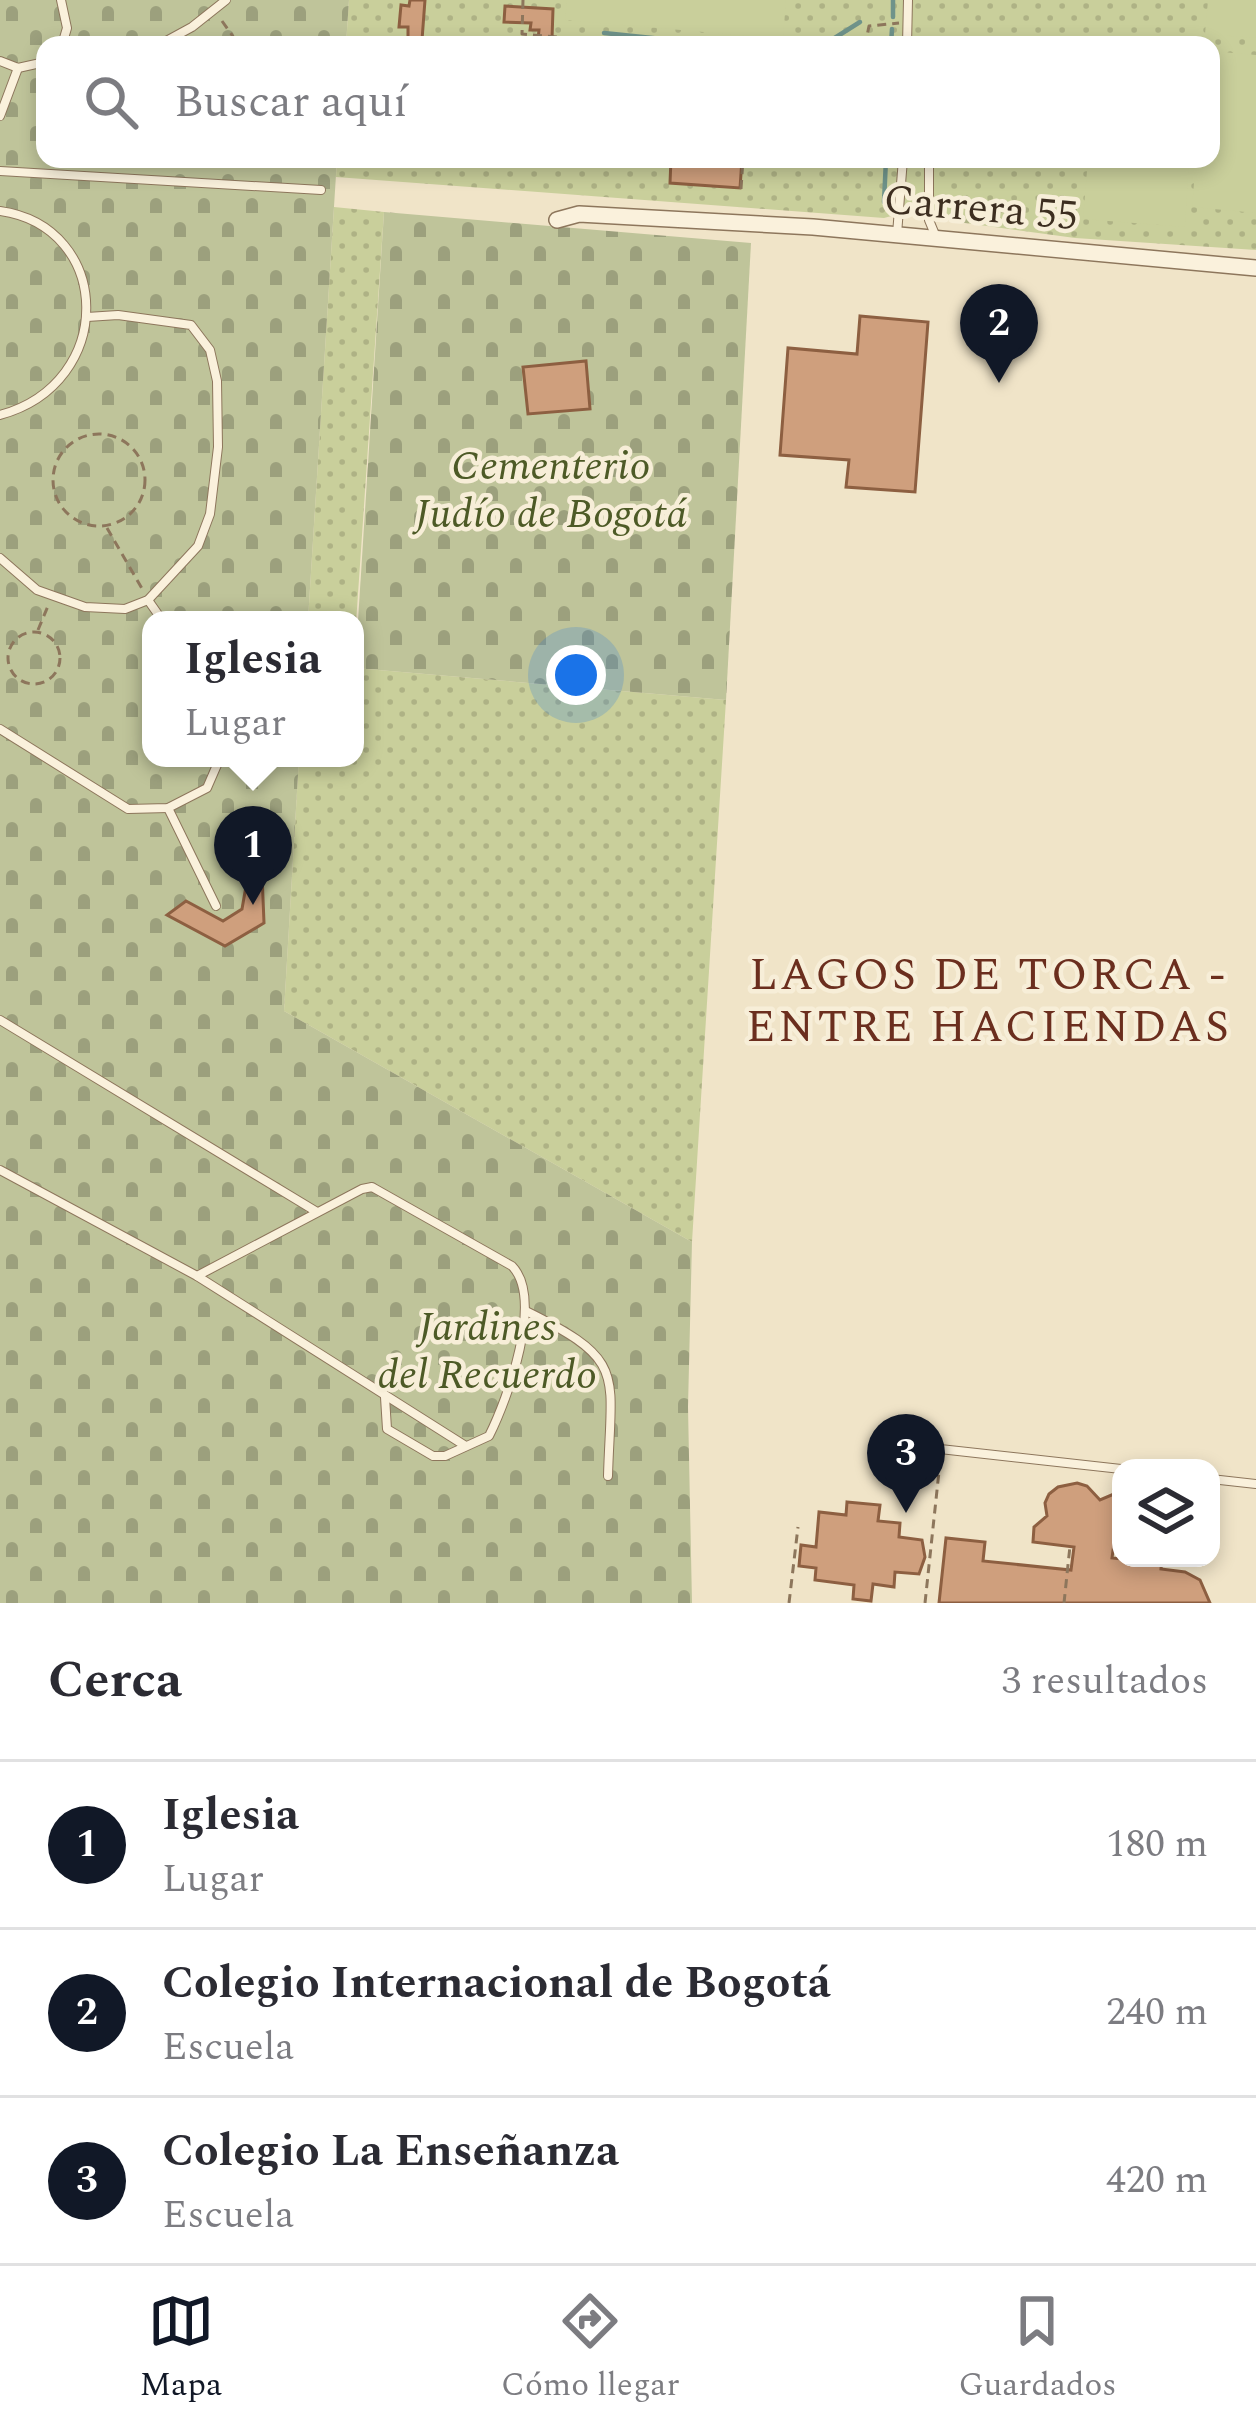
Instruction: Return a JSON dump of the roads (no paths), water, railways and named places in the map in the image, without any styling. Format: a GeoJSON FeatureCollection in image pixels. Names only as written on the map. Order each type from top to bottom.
{"type":"FeatureCollection","features":[{"type":"Feature","properties":{"kind":"street","name":"Carrera 55"},"geometry":{"type":"LineString","coordinates":[[557,220],[566,215],[601,215],[897,234],[1256,268]]}},
{"type":"Feature","properties":{"kind":"lane"},"geometry":{"type":"LineString","coordinates":[[61,0],[67,14],[64,36]]}},
{"type":"Feature","properties":{"kind":"lane"},"geometry":{"type":"LineString","coordinates":[[176,36],[226,0]]}},
{"type":"Feature","properties":{"kind":"lane"},"geometry":{"type":"LineString","coordinates":[[907,36],[908,0]]}},
{"type":"Feature","properties":{"kind":"lane"},"geometry":{"type":"LineString","coordinates":[[0,61],[18,68],[36,64]]}},
{"type":"Feature","properties":{"kind":"lane"},"geometry":{"type":"LineString","coordinates":[[0,116],[18,68]]}},
{"type":"Feature","properties":{"kind":"lane"},"geometry":{"type":"LineString","coordinates":[[897,234],[902,168]]}},
{"type":"Feature","properties":{"kind":"lane"},"geometry":{"type":"LineString","coordinates":[[929,168],[928,220],[937,238]]}},
{"type":"Feature","properties":{"kind":"lane"},"geometry":{"type":"LineString","coordinates":[[0,171],[322,190]]}},
{"type":"Feature","properties":{"kind":"lane"},"geometry":{"type":"LineString","coordinates":[[0,211],[15,213],[45,229],[69,253],[83,283],[87,316],[80,351],[62,381],[35,403],[0,415]]}},
{"type":"Feature","properties":{"kind":"lane"},"geometry":{"type":"LineString","coordinates":[[0,558],[37,590],[85,607],[125,610],[148,600],[198,546],[210,514],[218,447],[217,380],[210,350],[191,325],[118,314],[87,316]]}},
{"type":"Feature","properties":{"kind":"lane"},"geometry":{"type":"LineString","coordinates":[[148,600],[156,611]]}},
{"type":"Feature","properties":{"kind":"lane"},"geometry":{"type":"LineString","coordinates":[[0,729],[128,809],[168,808],[207,788],[216,767]]}},
{"type":"Feature","properties":{"kind":"lane"},"geometry":{"type":"LineString","coordinates":[[168,808],[216,906]]}},
{"type":"Feature","properties":{"kind":"lane"},"geometry":{"type":"LineString","coordinates":[[0,1020],[318,1213]]}},
{"type":"Feature","properties":{"kind":"lane"},"geometry":{"type":"LineString","coordinates":[[0,1170],[197,1276],[464,1445]]}},
{"type":"Feature","properties":{"kind":"lane"},"geometry":{"type":"LineString","coordinates":[[197,1276],[362,1189],[382,1190],[512,1266],[525,1286],[526,1311],[490,1436],[445,1456],[433,1456],[387,1429],[385,1397]]}},
{"type":"Feature","properties":{"kind":"lane"},"geometry":{"type":"LineString","coordinates":[[526,1311],[575,1335],[602,1360],[610,1398],[608,1476]]}},
{"type":"Feature","properties":{"kind":"lane"},"geometry":{"type":"LineString","coordinates":[[913,1446],[1112,1468]]}},
{"type":"Feature","properties":{"kind":"lane"},"geometry":{"type":"LineString","coordinates":[[1220,1480],[1256,1484]]}},
{"type":"Feature","properties":{"kind":"waterway"},"geometry":{"type":"LineString","coordinates":[[893,0],[893,17]]}},
{"type":"Feature","properties":{"kind":"waterway"},"geometry":{"type":"LineString","coordinates":[[838,36],[860,22]]}},
{"type":"Feature","properties":{"kind":"waterway"},"geometry":{"type":"LineString","coordinates":[[892,29],[892,36]]}},
{"type":"Feature","properties":{"kind":"waterway"},"geometry":{"type":"LineString","coordinates":[[604,33],[633,36]]}},
{"type":"Feature","properties":{"kind":"waterway"},"geometry":{"type":"LineString","coordinates":[[884,202],[886,168]]}},
{"type":"Feature","properties":{"kind":"place","name":"Colegio Internacional de Bogotá"},"geometry":{"type":"Point","coordinates":[999,383]}},
{"type":"Feature","properties":{"kind":"place","name":"Iglesia"},"geometry":{"type":"Point","coordinates":[253,905]}},
{"type":"Feature","properties":{"kind":"place","name":"Colegio La Enseñanza"},"geometry":{"type":"Point","coordinates":[906,1513]}},
{"type":"Feature","properties":{"kind":"district","name":"LAGOS DE TORCA - ENTRE HACIENDAS"},"geometry":{"type":"Point","coordinates":[989,999]}},
{"type":"Feature","properties":{"kind":"park label","name":"Cementerio Judío de Bogotá"},"geometry":{"type":"Point","coordinates":[551,488]}},
{"type":"Feature","properties":{"kind":"park label","name":"Jardines del Recuerdo"},"geometry":{"type":"Point","coordinates":[487,1349]}}]}
